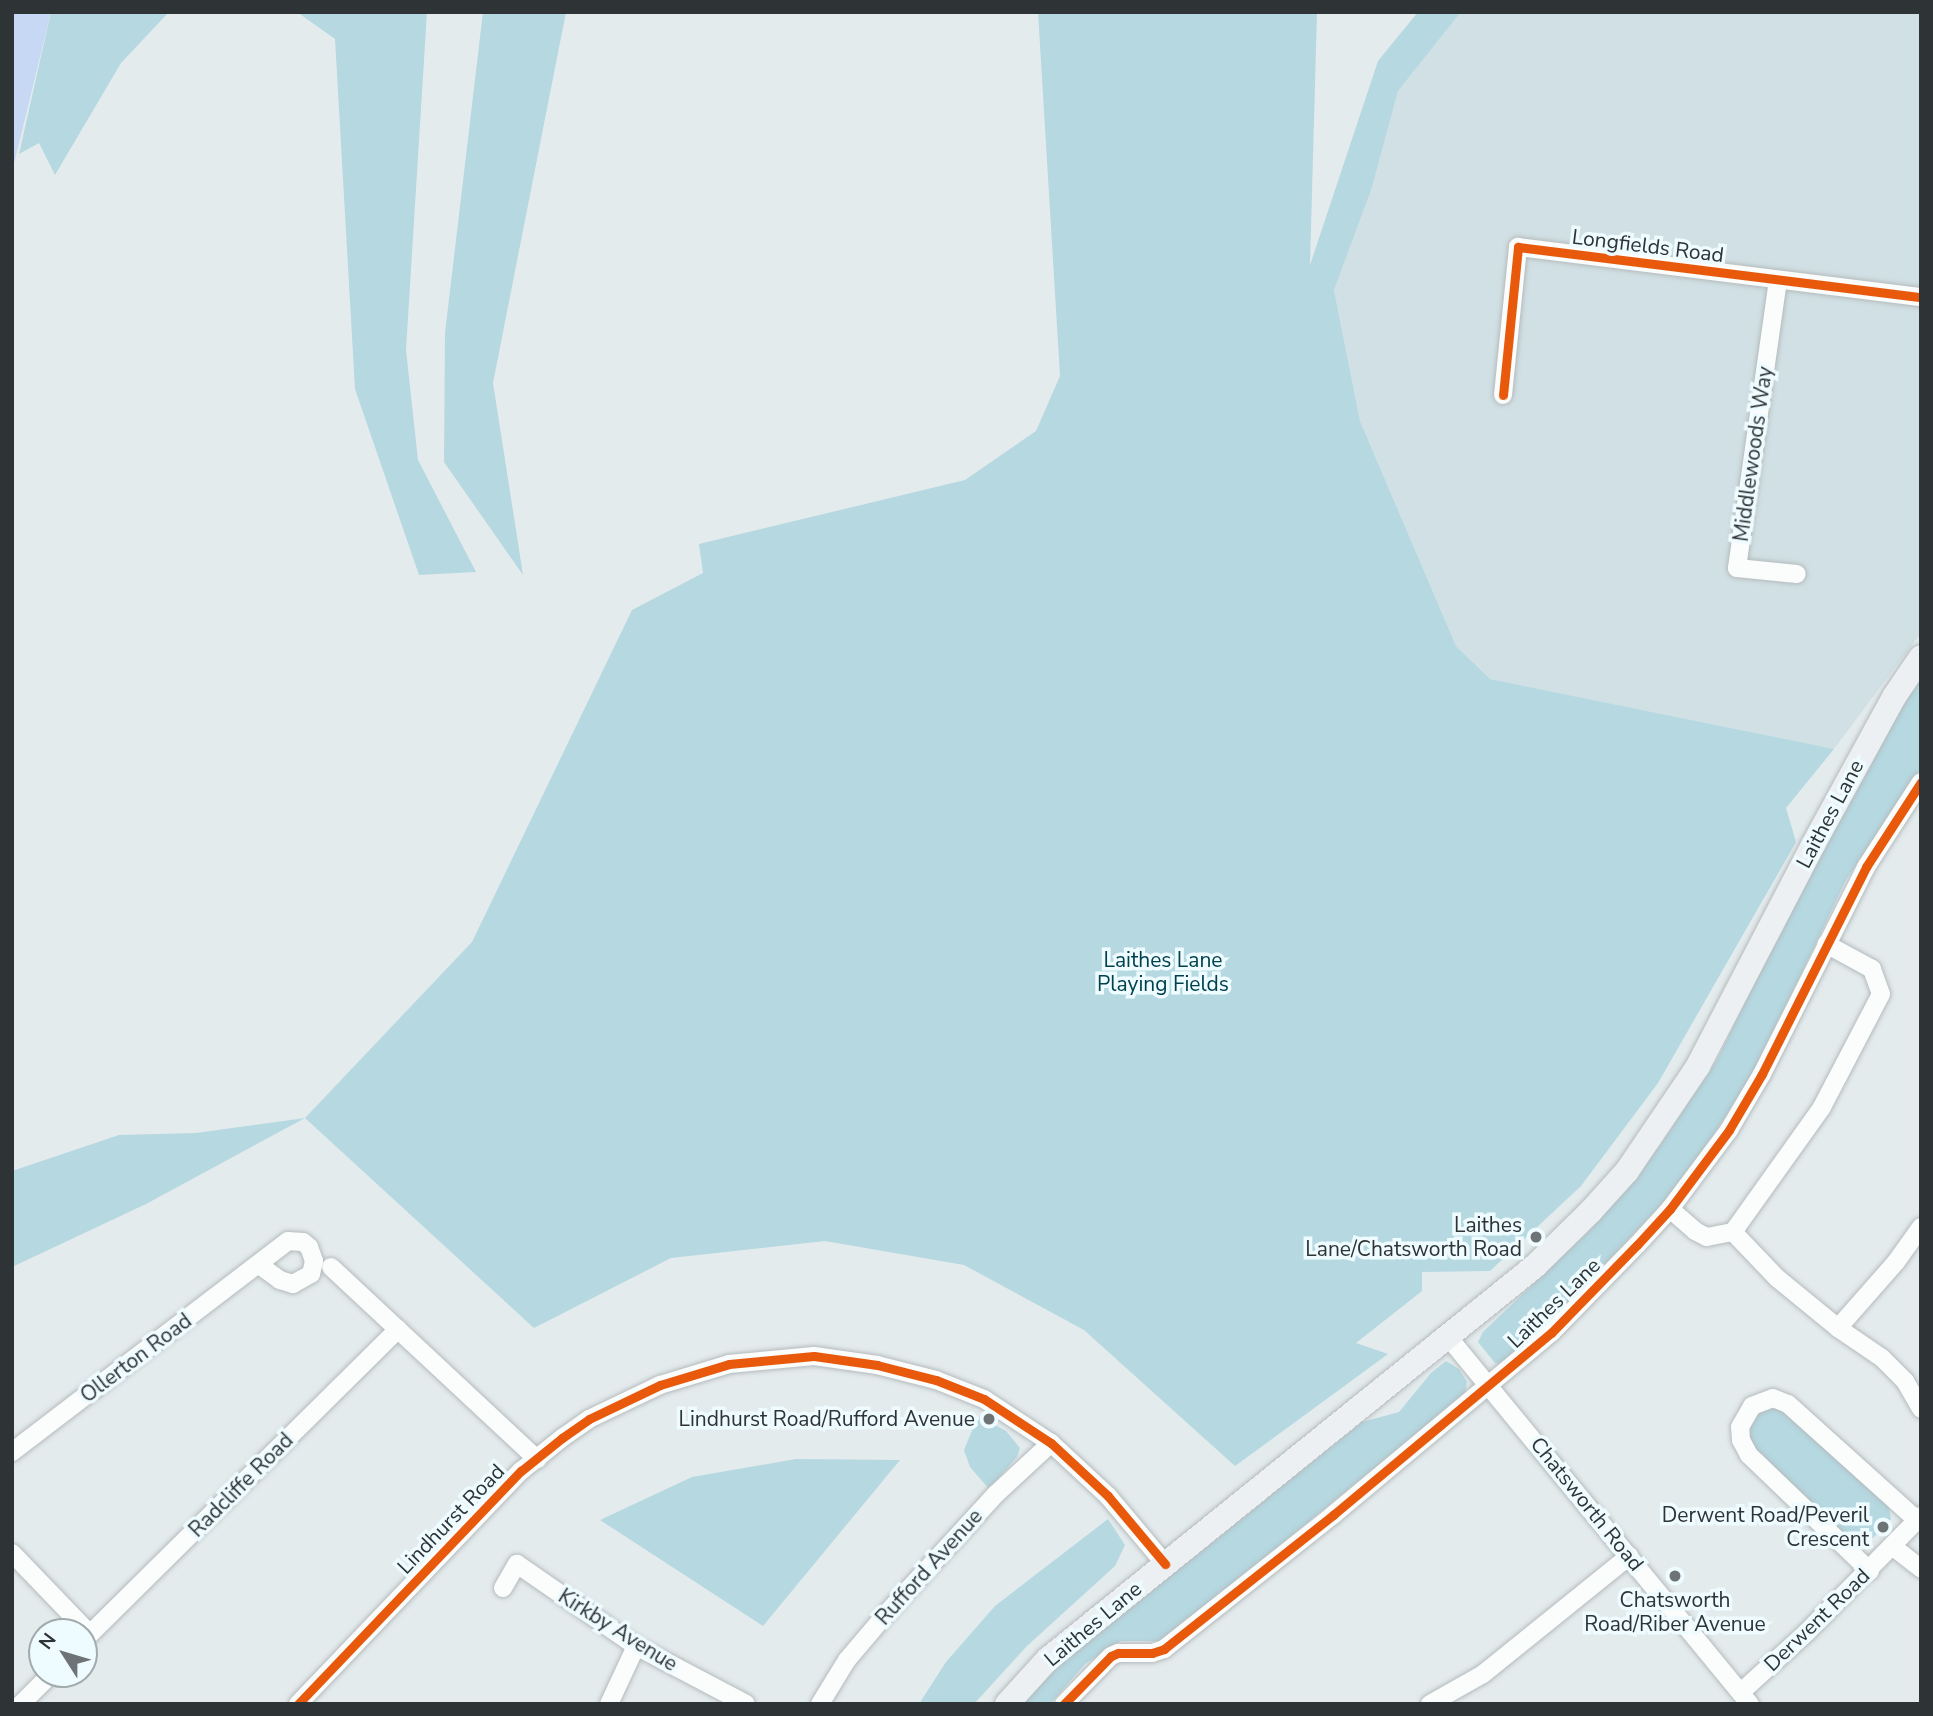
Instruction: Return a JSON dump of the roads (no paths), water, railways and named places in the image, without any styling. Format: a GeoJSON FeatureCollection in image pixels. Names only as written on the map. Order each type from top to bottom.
{"type":"FeatureCollection","features":[{"type":"Feature","properties":{"kind":"main road","name":"Laithes Lane"},"geometry":{"type":"LineString","coordinates":[[1007,1704],[1048,1659],[1449,1338],[1535,1266],[1591,1211],[1651,1137],[1698,1066],[1894,696],[1921,657]]}},
{"type":"Feature","properties":{"kind":"street","name":"Longfields Road"},"geometry":{"type":"LineString","coordinates":[[1503,395],[1518,247],[1921,297]]}},
{"type":"Feature","properties":{"kind":"street","name":"Middlewoods Way"},"geometry":{"type":"LineString","coordinates":[[1778,280],[1737,568],[1797,574]]}},
{"type":"Feature","properties":{"kind":"street","name":"Laithes Lane"},"geometry":{"type":"LineString","coordinates":[[1064,1704],[1111,1656],[1118,1653],[1152,1653],[1164,1649],[1490,1386],[1551,1333],[1670,1209],[1729,1130],[1762,1074],[1866,867],[1921,782]]}},
{"type":"Feature","properties":{"kind":"street"},"geometry":{"type":"LineString","coordinates":[[1670,1209],[1695,1231],[1707,1237],[1733,1232],[1822,1107],[1881,994],[1872,969],[1826,944]]}},
{"type":"Feature","properties":{"kind":"street"},"geometry":{"type":"LineString","coordinates":[[1838,1328],[1888,1272],[1921,1227]]}},
{"type":"Feature","properties":{"kind":"street"},"geometry":{"type":"LineString","coordinates":[[1733,1232],[1777,1278],[1838,1328],[1882,1358],[1905,1381],[1921,1409]]}},
{"type":"Feature","properties":{"kind":"street","name":"Ollerton Road"},"geometry":{"type":"LineString","coordinates":[[12,1452],[259,1265]]}},
{"type":"Feature","properties":{"kind":"street"},"geometry":{"type":"LineString","coordinates":[[331,1267],[537,1459]]}},
{"type":"Feature","properties":{"kind":"street","name":"Radcliffe Road"},"geometry":{"type":"LineString","coordinates":[[98,1626],[398,1329]]}},
{"type":"Feature","properties":{"kind":"street","name":"Chatsworth Road"},"geometry":{"type":"LineString","coordinates":[[1449,1338],[1746,1698]]}},
{"type":"Feature","properties":{"kind":"street","name":"Lindhurst Road"},"geometry":{"type":"LineString","coordinates":[[298,1704],[521,1471],[589,1419],[660,1385],[729,1364],[814,1356],[877,1365],[936,1380],[984,1399],[1051,1443],[1108,1496],[1165,1564]]}},
{"type":"Feature","properties":{"kind":"street"},"geometry":{"type":"LineString","coordinates":[[1870,1571],[1749,1455],[1741,1440],[1741,1427],[1752,1406],[1773,1398],[1788,1404],[1919,1518]]}},
{"type":"Feature","properties":{"kind":"street","name":"Rufford Avenue"},"geometry":{"type":"LineString","coordinates":[[820,1704],[847,1660],[886,1614],[968,1523],[1051,1443]]}},
{"type":"Feature","properties":{"kind":"street","name":"Derwent Road"},"geometry":{"type":"LineString","coordinates":[[1746,1698],[1919,1518]]}},
{"type":"Feature","properties":{"kind":"street"},"geometry":{"type":"LineString","coordinates":[[1892,1546],[1921,1569]]}},
{"type":"Feature","properties":{"kind":"street"},"geometry":{"type":"LineString","coordinates":[[12,1553],[70,1618]]}},
{"type":"Feature","properties":{"kind":"street"},"geometry":{"type":"LineString","coordinates":[[1430,1704],[1483,1674],[1629,1556]]}},
{"type":"Feature","properties":{"kind":"street","name":"Kirkby Avenue"},"geometry":{"type":"LineString","coordinates":[[503,1587],[517,1564],[636,1646],[746,1704]]}},
{"type":"Feature","properties":{"kind":"street"},"geometry":{"type":"LineString","coordinates":[[609,1704],[636,1646]]}},
{"type":"Feature","properties":{"kind":"street"},"geometry":{"type":"LineString","coordinates":[[21,1704],[37,1688]]}},
{"type":"Feature","properties":{"kind":"place","name":"Laithes Lane/Chatsworth Road"},"geometry":{"type":"Point","coordinates":[1536,1237]}},
{"type":"Feature","properties":{"kind":"place","name":"Lindhurst Road/Rufford Avenue"},"geometry":{"type":"Point","coordinates":[989,1419]}},
{"type":"Feature","properties":{"kind":"place","name":"Derwent Road/Peveril Crescent"},"geometry":{"type":"Point","coordinates":[1883,1527]}},
{"type":"Feature","properties":{"kind":"place","name":"Chatsworth Road/Riber Avenue"},"geometry":{"type":"Point","coordinates":[1675,1576]}},
{"type":"Feature","properties":{"kind":"park label","name":"Laithes Lane Playing Fields"},"geometry":{"type":"Point","coordinates":[1163,972]}}]}
